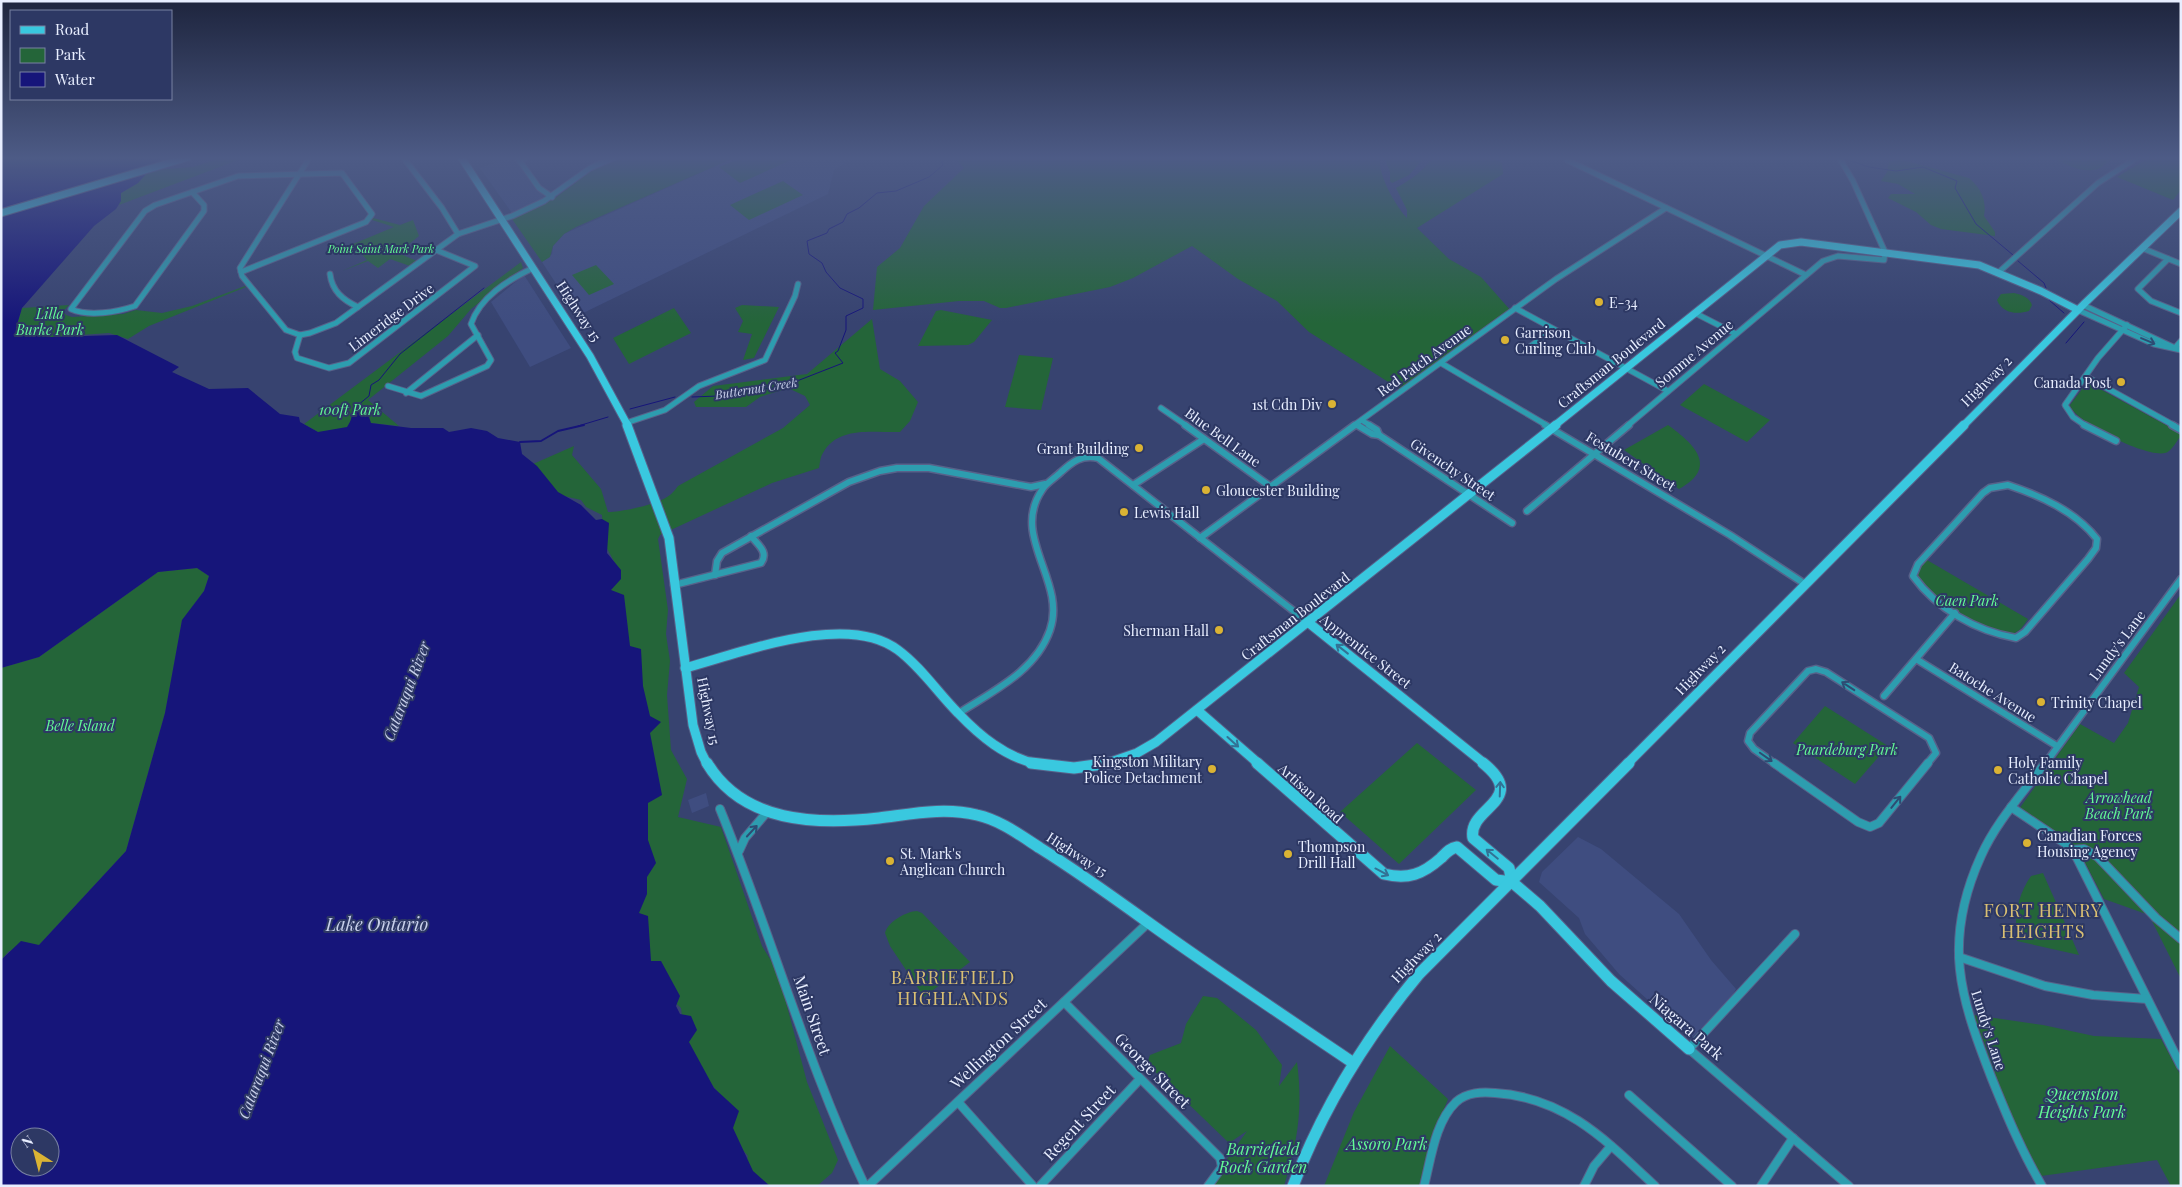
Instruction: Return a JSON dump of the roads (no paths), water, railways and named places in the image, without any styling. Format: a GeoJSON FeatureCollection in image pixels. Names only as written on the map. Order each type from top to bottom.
{"type":"FeatureCollection","features":[{"type":"Feature","properties":{"kind":"main road","name":"Highway 15"},"geometry":{"type":"LineString","coordinates":[[499,212],[590,356],[626,422],[652,486],[669,538],[693,725],[702,755],[724,787],[767,812],[801,821],[829,822],[880,818],[923,810],[950,810],[978,815],[1010,828],[1085,876],[1149,922]]}},
{"type":"Feature","properties":{"kind":"main road","name":"Highway 2"},"geometry":{"type":"LineString","coordinates":[[1294,1186],[1324,1113],[1352,1062],[1388,1010],[1419,974],[1512,882],[1804,584],[2080,308],[2180,212]]}},
{"type":"Feature","properties":{"kind":"main road","name":"Craftsman Boulevard"},"geometry":{"type":"LineString","coordinates":[[685,668],[814,634],[837,632],[862,634],[881,640],[897,650],[981,735],[1006,752],[1046,766],[1069,769],[1108,765],[1129,758],[1151,746],[1309,623],[1780,245],[1794,242],[1964,262],[1999,272],[2080,308]]}},
{"type":"Feature","properties":{"kind":"main road","name":"Artisan Road"},"geometry":{"type":"LineString","coordinates":[[1197,710],[1384,874],[1404,878],[1415,876],[1425,871],[1452,848],[1457,847],[1496,880],[1512,882]]}},
{"type":"Feature","properties":{"kind":"main road","name":"Niagara Park"},"geometry":{"type":"LineString","coordinates":[[1512,882],[1540,906],[1611,981],[1689,1049]]}},
{"type":"Feature","properties":{"kind":"street"},"geometry":{"type":"LineString","coordinates":[[145,212],[72,306],[73,312],[121,311],[135,306],[203,212]]}},
{"type":"Feature","properties":{"kind":"street"},"geometry":{"type":"LineString","coordinates":[[274,212],[241,264],[241,272],[286,330],[300,335],[331,325],[458,234],[518,212]]}},
{"type":"Feature","properties":{"kind":"street"},"geometry":{"type":"LineString","coordinates":[[241,272],[366,222],[372,217],[371,212]]}},
{"type":"Feature","properties":{"kind":"street"},"geometry":{"type":"LineString","coordinates":[[445,212],[458,234]]}},
{"type":"Feature","properties":{"kind":"street","name":"Red Patch Avenue"},"geometry":{"type":"LineString","coordinates":[[1200,538],[1515,308],[1659,212]]}},
{"type":"Feature","properties":{"kind":"street"},"geometry":{"type":"LineString","coordinates":[[1675,212],[1806,275]]}},
{"type":"Feature","properties":{"kind":"street"},"geometry":{"type":"LineString","coordinates":[[1867,212],[1885,252]]}},
{"type":"Feature","properties":{"kind":"street"},"geometry":{"type":"LineString","coordinates":[[1999,272],[2065,212]]}},
{"type":"Feature","properties":{"kind":"street"},"geometry":{"type":"LineString","coordinates":[[2142,248],[2181,264]]}},
{"type":"Feature","properties":{"kind":"street","name":"Limeridge Drive"},"geometry":{"type":"LineString","coordinates":[[300,335],[295,352],[297,358],[328,369],[340,367],[350,362],[472,270],[474,266],[436,250]]}},
{"type":"Feature","properties":{"kind":"street","name":"Somme Avenue"},"geometry":{"type":"LineString","coordinates":[[1527,511],[1827,258],[1846,256],[1882,260],[1886,256],[1885,252]]}},
{"type":"Feature","properties":{"kind":"street"},"geometry":{"type":"LineString","coordinates":[[2168,259],[2138,289],[2140,294],[2148,299],[2181,313]]}},
{"type":"Feature","properties":{"kind":"street"},"geometry":{"type":"LineString","coordinates":[[388,386],[420,396],[490,364],[491,360],[471,324],[481,303],[514,277],[533,268]]}},
{"type":"Feature","properties":{"kind":"street"},"geometry":{"type":"LineString","coordinates":[[330,274],[330,284],[338,294],[346,301],[358,307]]}},
{"type":"Feature","properties":{"kind":"street"},"geometry":{"type":"LineString","coordinates":[[626,422],[664,410],[699,386],[750,368],[765,360],[795,296],[798,284]]}},
{"type":"Feature","properties":{"kind":"street"},"geometry":{"type":"LineString","coordinates":[[1515,308],[1668,391]]}},
{"type":"Feature","properties":{"kind":"street"},"geometry":{"type":"LineString","coordinates":[[2080,308],[2127,325],[2178,349]]}},
{"type":"Feature","properties":{"kind":"street"},"geometry":{"type":"LineString","coordinates":[[2080,308],[2154,344],[2178,349]]}},
{"type":"Feature","properties":{"kind":"street"},"geometry":{"type":"LineString","coordinates":[[1694,313],[1736,334]]}},
{"type":"Feature","properties":{"kind":"street"},"geometry":{"type":"LineString","coordinates":[[2116,441],[2075,419],[2066,408],[2066,403],[2087,377],[2098,358],[2127,325]]}},
{"type":"Feature","properties":{"kind":"street"},"geometry":{"type":"LineString","coordinates":[[1528,348],[1553,330]]}},
{"type":"Feature","properties":{"kind":"street"},"geometry":{"type":"LineString","coordinates":[[406,393],[478,335]]}},
{"type":"Feature","properties":{"kind":"street"},"geometry":{"type":"LineString","coordinates":[[2178,349],[2181,341]]}},
{"type":"Feature","properties":{"kind":"street","name":"Festubert Street"},"geometry":{"type":"LineString","coordinates":[[1441,363],[1742,542],[1804,584]]}},
{"type":"Feature","properties":{"kind":"street"},"geometry":{"type":"LineString","coordinates":[[2087,377],[2181,430]]}},
{"type":"Feature","properties":{"kind":"street","name":"Blue Bell Lane"},"geometry":{"type":"LineString","coordinates":[[1161,408],[1271,487]]}},
{"type":"Feature","properties":{"kind":"street","name":"Givenchy Street"},"geometry":{"type":"LineString","coordinates":[[1360,423],[1372,434],[1379,435],[1512,524]]}},
{"type":"Feature","properties":{"kind":"street"},"geometry":{"type":"LineString","coordinates":[[1133,485],[1204,439]]}},
{"type":"Feature","properties":{"kind":"street","name":"Apprentice Street"},"geometry":{"type":"LineString","coordinates":[[1036,495],[1045,484],[1074,461],[1090,456],[1098,458],[1309,623],[1497,774],[1501,787],[1498,800],[1472,827],[1471,833],[1473,838],[1509,868],[1512,882]]}},
{"type":"Feature","properties":{"kind":"street"},"geometry":{"type":"LineString","coordinates":[[715,575],[717,561],[722,552],[849,482],[880,471],[897,468],[929,468],[1031,486],[1045,484]]}},
{"type":"Feature","properties":{"kind":"street"},"geometry":{"type":"LineString","coordinates":[[2008,485],[2023,490],[2077,518],[2092,529],[2098,539],[2096,548],[2088,559],[2025,632],[2016,638],[1992,633],[1955,613],[1922,590],[1913,576],[1914,569],[1990,488],[2008,485]]}},
{"type":"Feature","properties":{"kind":"street"},"geometry":{"type":"LineString","coordinates":[[959,713],[1018,674],[1036,656],[1045,643],[1051,627],[1054,611],[1052,596],[1035,552],[1030,523],[1036,495],[1031,486]]}},
{"type":"Feature","properties":{"kind":"street"},"geometry":{"type":"LineString","coordinates":[[674,585],[761,563],[765,558],[765,553],[751,536]]}},
{"type":"Feature","properties":{"kind":"street","name":"Lundy's Lane"},"geometry":{"type":"LineString","coordinates":[[2042,1186],[2009,1123],[1975,1037],[1962,992],[1959,957],[1960,927],[1966,892],[1974,867],[1990,838],[2011,807],[2181,579]]}},
{"type":"Feature","properties":{"kind":"street"},"geometry":{"type":"LineString","coordinates":[[1884,696],[1955,613]]}},
{"type":"Feature","properties":{"kind":"street","name":"Batoche Avenue"},"geometry":{"type":"LineString","coordinates":[[1916,659],[2057,746]]}},
{"type":"Feature","properties":{"kind":"street"},"geometry":{"type":"LineString","coordinates":[[1816,669],[1826,672],[1889,712],[1929,738],[1936,752],[1879,823],[1870,826],[1858,822],[1762,755],[1748,741],[1750,733],[1808,671],[1816,669]]}},
{"type":"Feature","properties":{"kind":"street"},"geometry":{"type":"LineString","coordinates":[[2011,807],[2066,844],[2071,850],[2181,1066]]}},
{"type":"Feature","properties":{"kind":"street","name":"Main Street"},"geometry":{"type":"LineString","coordinates":[[720,809],[739,851],[829,1106],[866,1186]]}},
{"type":"Feature","properties":{"kind":"street"},"geometry":{"type":"LineString","coordinates":[[739,851],[745,838],[767,812]]}},
{"type":"Feature","properties":{"kind":"street"},"geometry":{"type":"LineString","coordinates":[[2071,850],[2084,848],[2098,857],[2156,918],[2181,939]]}},
{"type":"Feature","properties":{"kind":"street","name":"Wellington Street"},"geometry":{"type":"LineString","coordinates":[[866,1186],[1149,922]]}},
{"type":"Feature","properties":{"kind":"street","name":"Highway 15"},"geometry":{"type":"LineString","coordinates":[[1149,922],[1352,1062]]}},
{"type":"Feature","properties":{"kind":"street"},"geometry":{"type":"LineString","coordinates":[[1689,1049],[1794,934]]}},
{"type":"Feature","properties":{"kind":"street"},"geometry":{"type":"LineString","coordinates":[[1959,957],[2045,986],[2092,995],[2147,999]]}},
{"type":"Feature","properties":{"kind":"street","name":"George Street"},"geometry":{"type":"LineString","coordinates":[[1064,1002],[1220,1158],[1222,1167],[1208,1186]]}},
{"type":"Feature","properties":{"kind":"street","name":"Niagara Park"},"geometry":{"type":"LineString","coordinates":[[1689,1049],[1849,1186]]}},
{"type":"Feature","properties":{"kind":"street","name":"Regent Street"},"geometry":{"type":"LineString","coordinates":[[1040,1186],[1140,1079]]}},
{"type":"Feature","properties":{"kind":"street"},"geometry":{"type":"LineString","coordinates":[[1424,1186],[1438,1134],[1450,1109],[1456,1102],[1478,1091],[1527,1096],[1548,1103],[1571,1115],[1611,1146],[1655,1186]]}},
{"type":"Feature","properties":{"kind":"street"},"geometry":{"type":"LineString","coordinates":[[1628,1095],[1732,1186]]}},
{"type":"Feature","properties":{"kind":"street"},"geometry":{"type":"LineString","coordinates":[[958,1102],[1033,1186]]}},
{"type":"Feature","properties":{"kind":"street"},"geometry":{"type":"LineString","coordinates":[[1761,1186],[1793,1138]]}},
{"type":"Feature","properties":{"kind":"street"},"geometry":{"type":"LineString","coordinates":[[1584,1186],[1594,1166],[1611,1146]]}},
{"type":"Feature","properties":{"kind":"water","name":"Lake Ontario"},"geometry":{"type":"Polygon","coordinates":[[[1,212],[112,212],[94,226],[22,308],[16,328],[32,335],[51,337],[117,335],[179,367],[172,372],[209,389],[248,388],[280,414],[299,417],[300,422],[318,432],[347,427],[354,411],[365,405],[371,423],[411,428],[443,428],[449,432],[471,428],[487,431],[498,438],[520,442],[522,454],[537,466],[558,492],[581,505],[596,520],[602,519],[609,523],[607,553],[621,570],[621,579],[611,590],[624,595],[630,646],[641,649],[643,686],[650,716],[661,722],[650,733],[662,795],[648,803],[648,840],[656,863],[647,877],[647,894],[639,913],[648,916],[651,961],[661,961],[680,996],[676,1006],[680,1014],[691,1016],[697,1030],[689,1042],[714,1088],[739,1111],[733,1128],[753,1171],[770,1186],[1,1186],[1,960],[21,941],[39,945],[126,851],[165,713],[182,620],[204,591],[209,576],[197,568],[158,572],[39,657],[1,668],[1,212]]]}},
{"type":"Feature","properties":{"kind":"waterway","name":"Butternut Creek"},"geometry":{"type":"LineString","coordinates":[[692,397],[718,396],[739,389],[779,388],[843,363],[835,353],[838,351],[846,330],[846,316],[863,308],[863,299],[840,288],[826,272],[822,263],[809,254],[807,241],[827,233],[829,229],[843,222],[847,214],[850,212]]}},
{"type":"Feature","properties":{"kind":"waterway"},"geometry":{"type":"LineString","coordinates":[[1969,212],[1976,224],[2013,255]]}},
{"type":"Feature","properties":{"kind":"waterway"},"geometry":{"type":"LineString","coordinates":[[2018,261],[2044,283],[2046,288]]}},
{"type":"Feature","properties":{"kind":"waterway"},"geometry":{"type":"LineString","coordinates":[[358,405],[369,396],[371,385],[379,380],[400,354],[484,288]]}},
{"type":"Feature","properties":{"kind":"waterway"},"geometry":{"type":"LineString","coordinates":[[2049,300],[2064,313]]}},
{"type":"Feature","properties":{"kind":"waterway"},"geometry":{"type":"LineString","coordinates":[[2066,343],[2084,322]]}},
{"type":"Feature","properties":{"kind":"waterway","name":"Butternut Creek"},"geometry":{"type":"LineString","coordinates":[[630,409],[675,397]]}},
{"type":"Feature","properties":{"kind":"waterway","name":"Butternut Creek"},"geometry":{"type":"LineString","coordinates":[[578,426],[608,417]]}},
{"type":"Feature","properties":{"kind":"waterway","name":"Butternut Creek"},"geometry":{"type":"LineString","coordinates":[[520,442],[541,441],[558,431],[584,425]]}},
{"type":"Feature","properties":{"kind":"place","name":"E-34"},"geometry":{"type":"Point","coordinates":[1599,302]}},
{"type":"Feature","properties":{"kind":"place","name":"Garrison Curling Club"},"geometry":{"type":"Point","coordinates":[1505,340]}},
{"type":"Feature","properties":{"kind":"place","name":"Canada Post"},"geometry":{"type":"Point","coordinates":[2121,382]}},
{"type":"Feature","properties":{"kind":"place","name":"1st Cdn Div"},"geometry":{"type":"Point","coordinates":[1332,404]}},
{"type":"Feature","properties":{"kind":"place","name":"Grant Building"},"geometry":{"type":"Point","coordinates":[1139,448]}},
{"type":"Feature","properties":{"kind":"place","name":"Gloucester Building"},"geometry":{"type":"Point","coordinates":[1206,490]}},
{"type":"Feature","properties":{"kind":"place","name":"Lewis Hall"},"geometry":{"type":"Point","coordinates":[1124,512]}},
{"type":"Feature","properties":{"kind":"place","name":"Sherman Hall"},"geometry":{"type":"Point","coordinates":[1219,630]}},
{"type":"Feature","properties":{"kind":"place","name":"Trinity Chapel"},"geometry":{"type":"Point","coordinates":[2041,702]}},
{"type":"Feature","properties":{"kind":"place","name":"Kingston Military Police Detachment"},"geometry":{"type":"Point","coordinates":[1212,769]}},
{"type":"Feature","properties":{"kind":"place","name":"Holy Family Catholic Chapel"},"geometry":{"type":"Point","coordinates":[1998,770]}},
{"type":"Feature","properties":{"kind":"place","name":"Canadian Forces Housing Agency"},"geometry":{"type":"Point","coordinates":[2027,843]}},
{"type":"Feature","properties":{"kind":"place","name":"Thompson Drill Hall"},"geometry":{"type":"Point","coordinates":[1288,854]}},
{"type":"Feature","properties":{"kind":"place","name":"St. Mark's Anglican Church"},"geometry":{"type":"Point","coordinates":[890,861]}},
{"type":"Feature","properties":{"kind":"district","name":"FORT HENRY HEIGHTS"},"geometry":{"type":"Point","coordinates":[2043,920]}},
{"type":"Feature","properties":{"kind":"district","name":"BARRIEFIELD HIGHLANDS"},"geometry":{"type":"Point","coordinates":[953,988]}},
{"type":"Feature","properties":{"kind":"park label","name":"Point Saint Mark Park"},"geometry":{"type":"Point","coordinates":[381,248]}},
{"type":"Feature","properties":{"kind":"park label","name":"Lilla Burke Park"},"geometry":{"type":"Point","coordinates":[50,322]}},
{"type":"Feature","properties":{"kind":"park label","name":"100ft Park"},"geometry":{"type":"Point","coordinates":[350,409]}},
{"type":"Feature","properties":{"kind":"park label","name":"Caen Park"},"geometry":{"type":"Point","coordinates":[1967,600]}},
{"type":"Feature","properties":{"kind":"park label","name":"Belle Island"},"geometry":{"type":"Point","coordinates":[80,725]}},
{"type":"Feature","properties":{"kind":"park label","name":"Paardeburg Park"},"geometry":{"type":"Point","coordinates":[1847,749]}},
{"type":"Feature","properties":{"kind":"park label","name":"Arrowhead Beach Park"},"geometry":{"type":"Point","coordinates":[2119,806]}},
{"type":"Feature","properties":{"kind":"park label","name":"Queenston Heights Park"},"geometry":{"type":"Point","coordinates":[2082,1102]}},
{"type":"Feature","properties":{"kind":"park label","name":"Assoro Park"},"geometry":{"type":"Point","coordinates":[1387,1143]}},
{"type":"Feature","properties":{"kind":"park label","name":"Barriefield Rock Garden"},"geometry":{"type":"Point","coordinates":[1263,1157]}},
{"type":"Feature","properties":{"kind":"water label","name":"Cataraqui River"},"geometry":{"type":"Point","coordinates":[406,691]}},
{"type":"Feature","properties":{"kind":"water label","name":"Cataraqui River"},"geometry":{"type":"Point","coordinates":[261,1069]}}]}
